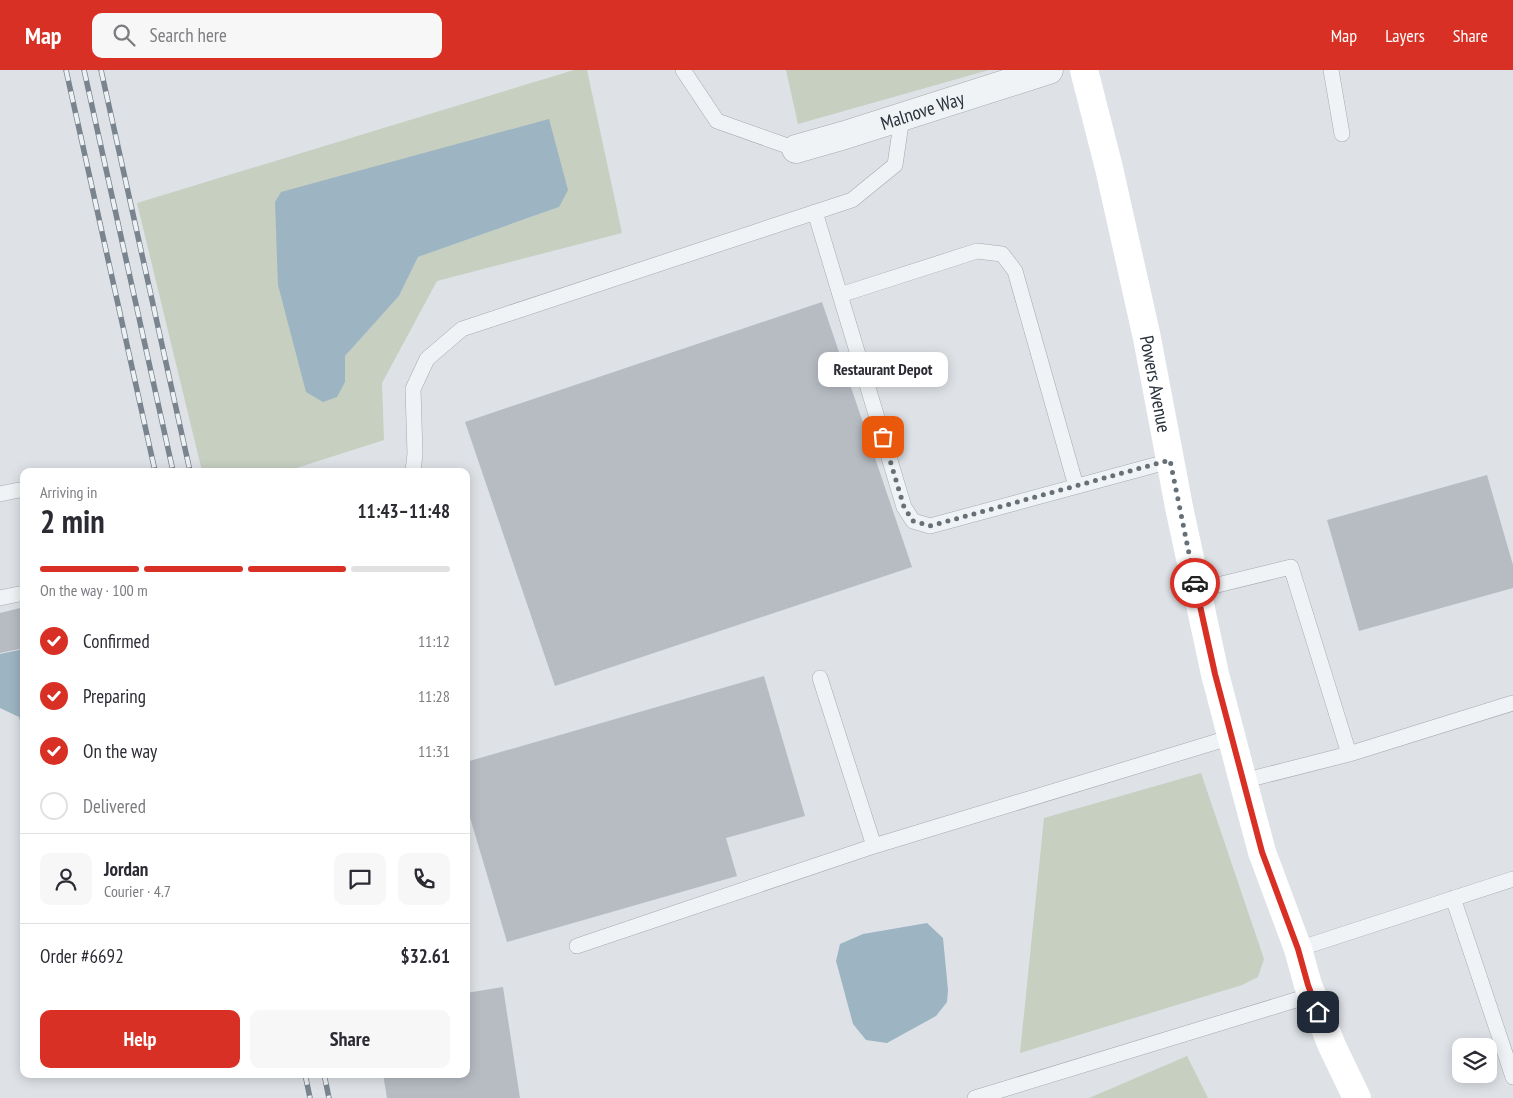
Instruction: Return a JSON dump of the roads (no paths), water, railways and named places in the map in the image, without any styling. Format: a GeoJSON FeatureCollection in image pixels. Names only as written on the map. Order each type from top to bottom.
{"type":"FeatureCollection","features":[{"type":"Feature","properties":{"kind":"street","name":"Malnove Way"},"geometry":{"type":"LineString","coordinates":[[796,149],[1049,70]]}},
{"type":"Feature","properties":{"kind":"street","name":"Powers Avenue"},"geometry":{"type":"LineString","coordinates":[[1084,70],[1109,168],[1147,338],[1170,460],[1215,674],[1243,781],[1262,852],[1298,949],[1312,995],[1332,1046],[1357,1098]]}},
{"type":"Feature","properties":{"kind":"lane"},"geometry":{"type":"LineString","coordinates":[[683,70],[717,121],[796,149]]}},
{"type":"Feature","properties":{"kind":"lane"},"geometry":{"type":"LineString","coordinates":[[1331,70],[1342,134]]}},
{"type":"Feature","properties":{"kind":"lane"},"geometry":{"type":"LineString","coordinates":[[413,468],[415,454],[412,389],[427,359],[462,329],[852,200],[895,165],[902,117]]}},
{"type":"Feature","properties":{"kind":"lane"},"geometry":{"type":"LineString","coordinates":[[815,212],[904,507],[913,521],[930,526],[1170,460]]}},
{"type":"Feature","properties":{"kind":"lane"},"geometry":{"type":"LineString","coordinates":[[840,296],[977,250],[1002,254],[1015,271],[1076,486]]}},
{"type":"Feature","properties":{"kind":"lane"},"geometry":{"type":"LineString","coordinates":[[0,494],[20,490]]}},
{"type":"Feature","properties":{"kind":"lane"},"geometry":{"type":"LineString","coordinates":[[1197,590],[1291,567],[1349,754]]}},
{"type":"Feature","properties":{"kind":"lane"},"geometry":{"type":"LineString","coordinates":[[0,598],[20,594]]}},
{"type":"Feature","properties":{"kind":"lane"},"geometry":{"type":"LineString","coordinates":[[820,678],[874,846]]}},
{"type":"Feature","properties":{"kind":"lane"},"geometry":{"type":"LineString","coordinates":[[1243,781],[1349,754],[1513,703]]}},
{"type":"Feature","properties":{"kind":"lane"},"geometry":{"type":"LineString","coordinates":[[577,946],[874,846],[1232,737]]}},
{"type":"Feature","properties":{"kind":"lane"},"geometry":{"type":"LineString","coordinates":[[1298,949],[1513,879]]}},
{"type":"Feature","properties":{"kind":"lane"},"geometry":{"type":"LineString","coordinates":[[1453,898],[1513,1077]]}},
{"type":"Feature","properties":{"kind":"lane"},"geometry":{"type":"LineString","coordinates":[[975,1098],[1312,995]]}},
{"type":"Feature","properties":{"kind":"water"},"geometry":{"type":"Polygon","coordinates":[[[549,119],[568,190],[559,207],[418,257],[399,296],[345,356],[345,382],[337,397],[323,402],[306,392],[278,285],[275,202],[281,192],[549,119]]]}},
{"type":"Feature","properties":{"kind":"water"},"geometry":{"type":"Polygon","coordinates":[[[20,650],[20,721],[19,717],[0,708],[0,654],[20,650]]]}},
{"type":"Feature","properties":{"kind":"water"},"geometry":{"type":"Polygon","coordinates":[[[927,923],[943,938],[948,990],[947,1002],[936,1016],[887,1043],[866,1040],[853,1024],[836,961],[840,944],[863,934],[927,923]]]}},
{"type":"Feature","properties":{"kind":"railway"},"geometry":{"type":"LineString","coordinates":[[66,70],[154,468]]}},
{"type":"Feature","properties":{"kind":"railway"},"geometry":{"type":"LineString","coordinates":[[84,70],[172,468]]}},
{"type":"Feature","properties":{"kind":"railway"},"geometry":{"type":"LineString","coordinates":[[101,70],[189,468]]}},
{"type":"Feature","properties":{"kind":"railway"},"geometry":{"type":"LineString","coordinates":[[306,1078],[310,1098]]}},
{"type":"Feature","properties":{"kind":"railway"},"geometry":{"type":"LineString","coordinates":[[325,1078],[329,1098]]}},
{"type":"Feature","properties":{"kind":"place","name":"Restaurant Depot"},"geometry":{"type":"Point","coordinates":[883,437]}}]}
